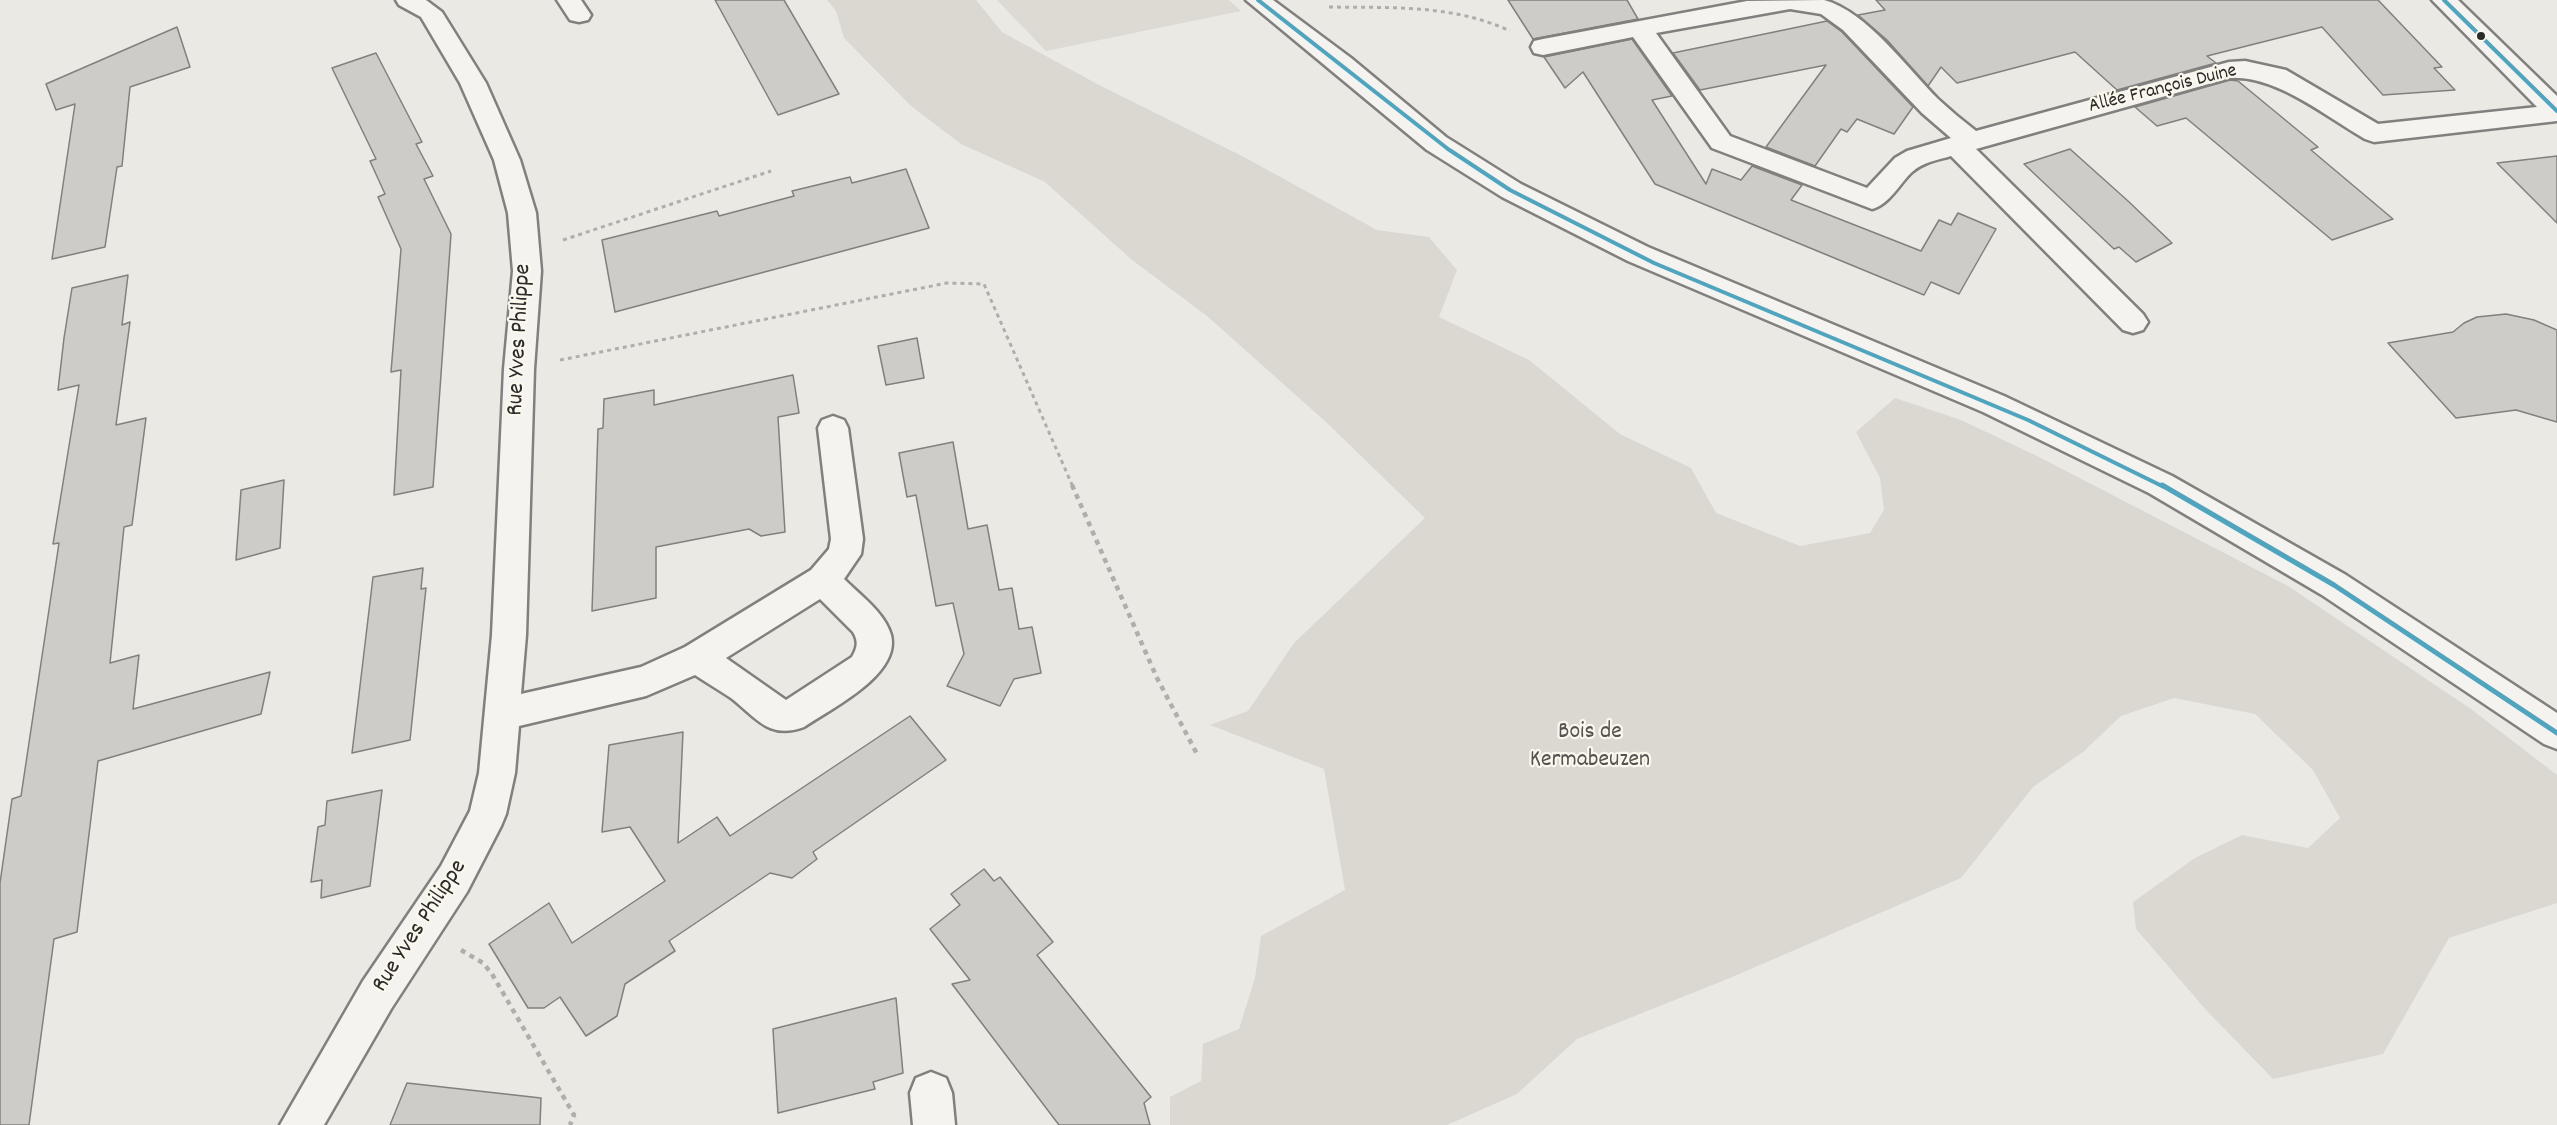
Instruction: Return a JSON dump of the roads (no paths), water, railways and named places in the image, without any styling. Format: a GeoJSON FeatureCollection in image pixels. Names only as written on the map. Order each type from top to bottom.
{"type":"FeatureCollection","features":[{"type":"Feature","properties":{"kind":"street"},"geometry":{"type":"LineString","coordinates":[[1258,0],[1344,65],[1430,140],[1521,196],[1570,223],[1641,256],[1980,399],[2158,484],[2363,603],[2557,733]]}},
{"type":"Feature","properties":{"kind":"street"},"geometry":{"type":"LineString","coordinates":[[2444,0],[2557,112]]}},
{"type":"Feature","properties":{"kind":"street","name":"Rue Yves Philippe"},"geometry":{"type":"LineString","coordinates":[[301,1125],[377,995],[423,929],[454,879],[488,814],[498,773],[510,613],[519,369],[527,271],[522,213],[515,182],[485,110],[438,23],[430,12],[412,1]]}},
{"type":"Feature","properties":{"kind":"street"},"geometry":{"type":"LineString","coordinates":[[1543,47],[1790,2],[1830,9],[1852,25],[2133,322]]}},
{"type":"Feature","properties":{"kind":"street"},"geometry":{"type":"LineString","coordinates":[[1293,3],[1344,65]]}},
{"type":"Feature","properties":{"kind":"street","name":"Allée François Duine"},"geometry":{"type":"LineString","coordinates":[[1640,29],[1721,142],[1872,200],[1904,164],[1916,157],[2202,77],[2245,69],[2277,76],[2374,132],[2557,112]]}},
{"type":"Feature","properties":{"kind":"street"},"geometry":{"type":"LineString","coordinates":[[503,714],[646,681],[697,658],[822,580],[845,554],[847,539],[833,428]]}},
{"type":"Feature","properties":{"kind":"street"},"geometry":{"type":"LineString","coordinates":[[697,658],[744,688],[774,714],[791,716],[864,668],[874,649],[874,636],[865,622],[822,580]]}},
{"type":"Feature","properties":{"kind":"park label","name":"Bois de Kermabeuzen"},"geometry":{"type":"Point","coordinates":[1590,748]}}]}
